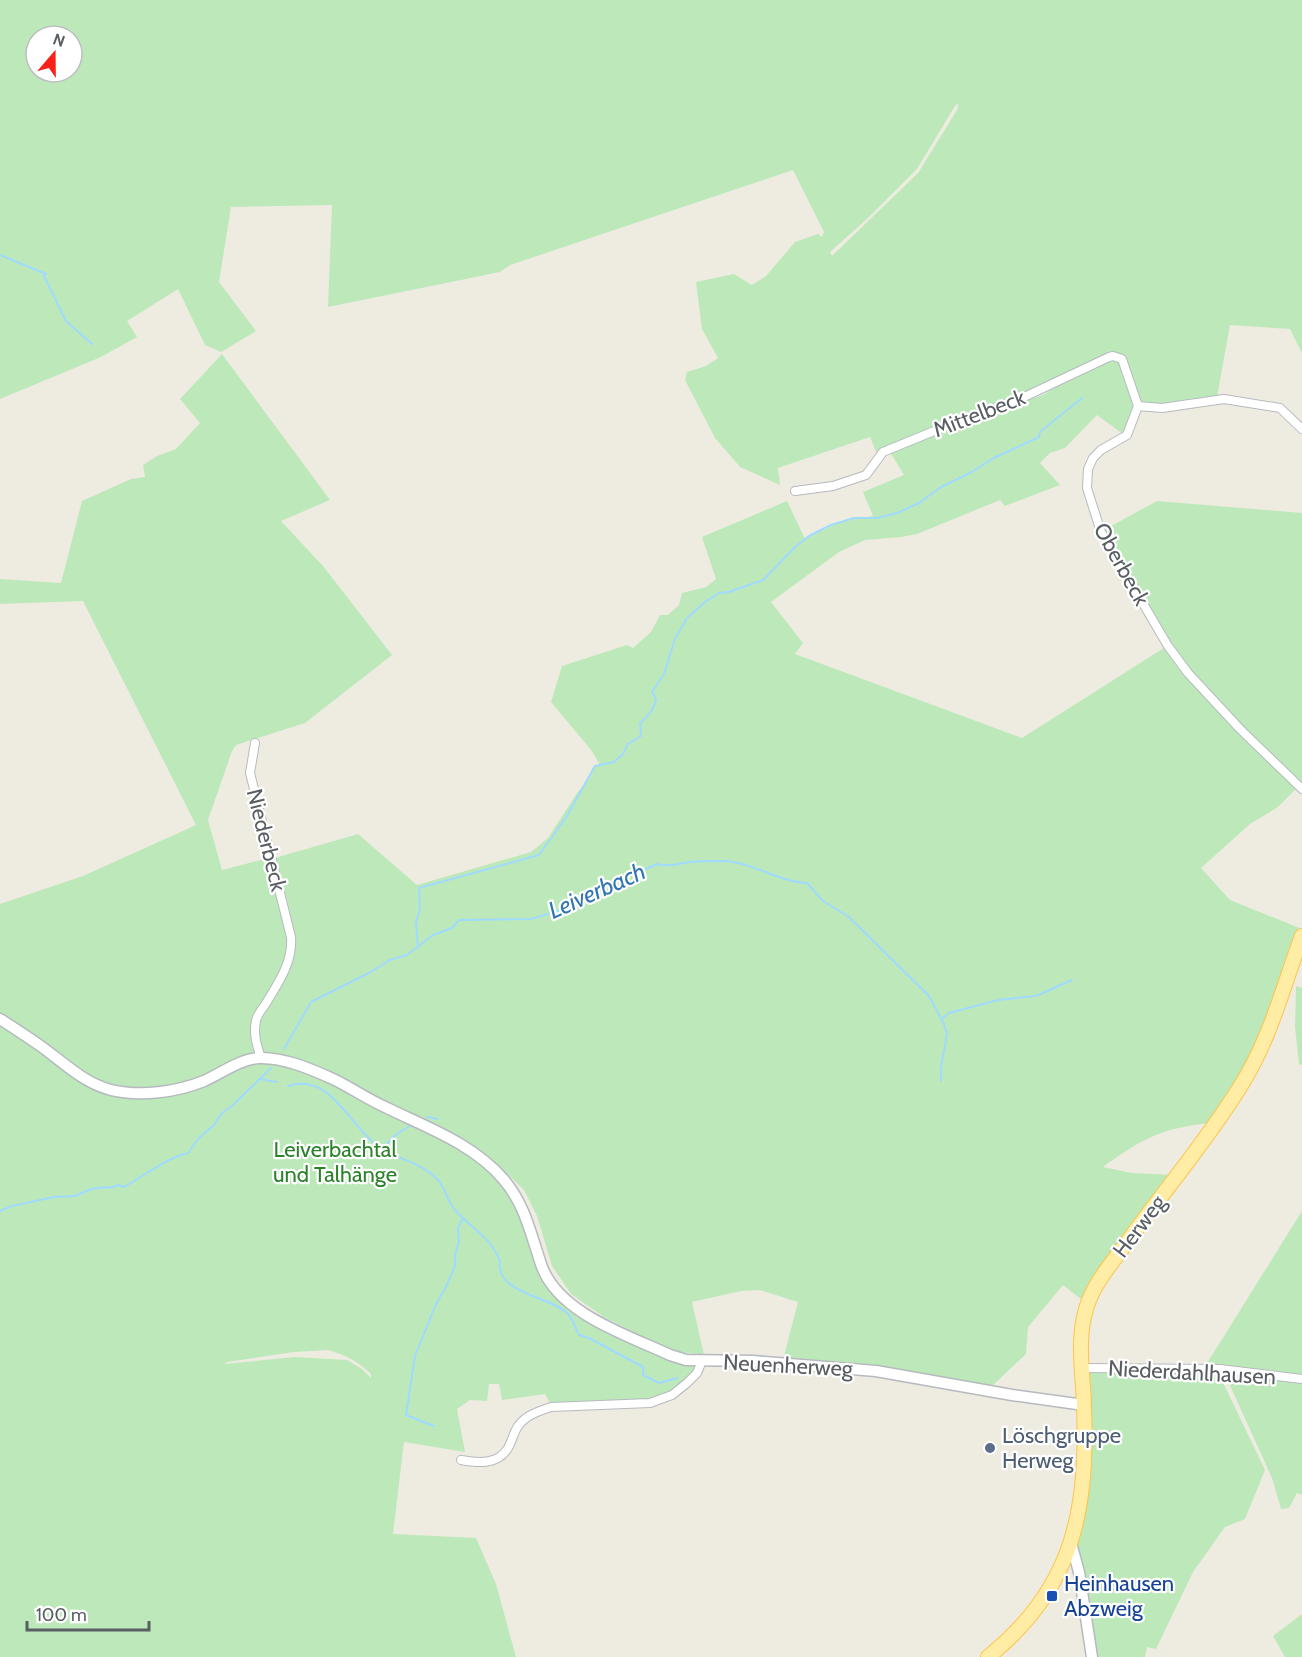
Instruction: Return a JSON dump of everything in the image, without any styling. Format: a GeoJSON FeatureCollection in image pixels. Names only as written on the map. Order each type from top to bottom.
{"type":"FeatureCollection","features":[{"type":"Feature","properties":{"kind":"main road","name":"Herweg"},"geometry":{"type":"LineString","coordinates":[[988,1657],[1019,1628],[1046,1594],[1071,1544],[1083,1490],[1084,1405],[1081,1329],[1088,1303],[1095,1289],[1240,1088],[1266,1039],[1302,936]]}},
{"type":"Feature","properties":{"kind":"street","name":"Mittelbeck"},"geometry":{"type":"LineString","coordinates":[[795,490],[833,486],[866,475],[883,452],[1020,399],[1113,356],[1122,359],[1138,406]]}},
{"type":"Feature","properties":{"kind":"street"},"geometry":{"type":"LineString","coordinates":[[1138,406],[1162,408],[1224,399],[1280,408],[1302,429]]}},
{"type":"Feature","properties":{"kind":"street","name":"Oberbeck"},"geometry":{"type":"LineString","coordinates":[[1138,406],[1127,435],[1101,450],[1093,458],[1088,469],[1087,488],[1101,532],[1168,646],[1188,673],[1240,729],[1302,789]]}},
{"type":"Feature","properties":{"kind":"street","name":"Niederbeck"},"geometry":{"type":"LineString","coordinates":[[255,743],[250,773],[291,936],[289,960],[284,974],[256,1019],[255,1038],[261,1058]]}},
{"type":"Feature","properties":{"kind":"street"},"geometry":{"type":"LineString","coordinates":[[0,1019],[83,1078],[113,1090],[139,1092],[177,1089],[203,1081],[248,1060],[261,1058],[298,1065],[333,1079],[422,1124],[474,1154],[503,1179],[520,1202],[543,1269],[565,1300],[593,1318],[670,1355],[686,1360],[702,1361]]}},
{"type":"Feature","properties":{"kind":"street","name":"Neuenherweg"},"geometry":{"type":"LineString","coordinates":[[461,1460],[482,1463],[499,1457],[507,1450],[519,1425],[535,1412],[551,1407],[650,1402],[672,1395],[697,1373],[702,1361],[753,1361],[876,1371],[1084,1405]]}},
{"type":"Feature","properties":{"kind":"street","name":"Niederdahlhausen"},"geometry":{"type":"LineString","coordinates":[[1081,1368],[1220,1369],[1302,1379]]}},
{"type":"Feature","properties":{"kind":"street"},"geometry":{"type":"LineString","coordinates":[[1071,1544],[1079,1572],[1092,1657]]}},
{"type":"Feature","properties":{"kind":"green space","name":"Leiverbachtal und Talhänge"},"geometry":{"type":"Polygon","coordinates":[[[0,0],[1302,0],[1302,353],[1290,329],[1230,325],[1217,397],[1158,408],[1140,405],[1122,358],[1123,370],[1136,409],[1123,434],[1097,415],[1065,448],[1050,453],[1040,463],[1060,485],[1005,506],[1000,500],[917,534],[865,540],[839,552],[771,602],[803,643],[795,654],[1022,738],[1167,646],[1207,696],[1298,787],[1278,807],[1250,824],[1201,868],[1230,900],[1302,929],[1276,1007],[1257,1054],[1212,1123],[1166,1131],[1129,1149],[1103,1167],[1132,1173],[1174,1175],[1099,1278],[1086,1303],[1063,1285],[1028,1327],[1026,1354],[991,1387],[874,1365],[783,1360],[798,1302],[760,1290],[741,1291],[692,1302],[704,1355],[671,1351],[604,1317],[571,1294],[552,1266],[537,1216],[524,1190],[498,1165],[457,1140],[455,1145],[491,1171],[513,1196],[541,1270],[550,1288],[562,1303],[578,1314],[673,1360],[695,1365],[696,1368],[694,1373],[670,1396],[649,1402],[551,1405],[545,1394],[502,1400],[499,1384],[489,1384],[487,1401],[470,1400],[457,1409],[465,1452],[404,1442],[393,1534],[476,1538],[496,1584],[516,1657],[0,1657],[0,1025],[39,1048],[84,1082],[98,1090],[113,1094],[130,1096],[177,1092],[207,1083],[251,1062],[267,1062],[268,1053],[264,1052],[258,1037],[257,1020],[287,975],[294,948],[288,904],[275,858],[358,834],[417,885],[531,852],[548,838],[577,793],[591,776],[592,768],[600,765],[592,751],[551,702],[562,666],[627,645],[633,648],[651,632],[660,615],[668,615],[679,605],[682,593],[706,587],[716,579],[702,537],[787,501],[805,539],[842,521],[873,516],[863,492],[904,475],[890,452],[891,450],[957,422],[1043,395],[1075,375],[1120,357],[1109,355],[1020,398],[955,420],[881,450],[877,454],[870,437],[778,468],[780,485],[740,467],[715,438],[685,380],[687,372],[706,366],[718,358],[702,329],[696,282],[734,274],[752,285],[766,276],[795,242],[818,234],[822,237],[824,232],[793,170],[510,265],[500,272],[328,307],[332,205],[231,207],[219,282],[256,331],[221,352],[205,345],[178,289],[127,321],[137,337],[101,357],[0,399],[0,0]],[[959,103],[917,169],[830,252],[832,256],[918,173],[957,110],[959,103]],[[328,1350],[294,1352],[225,1364],[295,1357],[347,1360],[371,1378],[371,1374],[361,1365],[328,1350]]]}},
{"type":"Feature","properties":{"kind":"green space"},"geometry":{"type":"Polygon","coordinates":[[[222,354],[330,500],[281,521],[323,566],[392,655],[305,723],[236,745],[208,820],[222,870],[268,858],[290,947],[282,973],[252,1020],[255,1053],[187,1083],[150,1089],[121,1089],[71,1063],[0,1015],[0,904],[83,876],[196,825],[83,601],[0,604],[0,579],[61,583],[82,501],[131,479],[145,477],[143,465],[157,456],[176,449],[200,423],[180,399],[222,354]]]}},
{"type":"Feature","properties":{"kind":"green space"},"geometry":{"type":"Polygon","coordinates":[[[1157,501],[1302,513],[1302,785],[1241,728],[1169,645],[1102,531],[1157,501]]]}},
{"type":"Feature","properties":{"kind":"green space"},"geometry":{"type":"Polygon","coordinates":[[[1296,986],[1302,988],[1302,1065],[1299,1064],[1295,1027],[1296,986]]]}},
{"type":"Feature","properties":{"kind":"green space"},"geometry":{"type":"Polygon","coordinates":[[[1302,1211],[1302,1377],[1206,1365],[1302,1211]]]}},
{"type":"Feature","properties":{"kind":"green space"},"geometry":{"type":"Polygon","coordinates":[[[1083,1369],[1217,1370],[1265,1470],[1245,1519],[1225,1527],[1193,1572],[1156,1649],[1147,1647],[1145,1657],[1093,1657],[1073,1542],[1083,1369]]]}},
{"type":"Feature","properties":{"kind":"green space"},"geometry":{"type":"Polygon","coordinates":[[[1223,1370],[1302,1381],[1302,1495],[1297,1493],[1289,1508],[1281,1509],[1272,1478],[1223,1370]]]}},
{"type":"Feature","properties":{"kind":"green space"},"geometry":{"type":"Polygon","coordinates":[[[1302,1614],[1302,1657],[1285,1657],[1273,1636],[1302,1614]]]}},
{"type":"Feature","properties":{"kind":"waterway"},"geometry":{"type":"LineString","coordinates":[[0,255],[46,274],[44,276],[66,321],[92,344]]}},
{"type":"Feature","properties":{"kind":"waterway"},"geometry":{"type":"LineString","coordinates":[[418,948],[416,922],[420,909],[419,888],[539,855],[567,816],[595,766],[614,762],[623,754],[628,744],[641,736],[640,723],[654,706],[656,699],[652,692],[664,674],[675,639],[687,618],[705,602],[719,593],[729,592],[763,580],[795,547],[809,536],[831,525],[854,518],[877,518],[897,513],[919,503],[941,487],[1039,437],[1040,432],[1082,398]]}},
{"type":"Feature","properties":{"kind":"waterway","name":"Leiverbach"},"geometry":{"type":"LineString","coordinates":[[284,1049],[311,1002],[390,960],[407,955],[433,935],[452,928],[459,920],[531,919],[568,908],[593,896],[619,877],[632,875],[657,864],[726,861],[807,883],[823,901],[849,917],[929,996],[947,1033],[941,1081]]}},
{"type":"Feature","properties":{"kind":"waterway"},"geometry":{"type":"LineString","coordinates":[[942,1019],[949,1013],[998,1000],[1036,996],[1072,980]]}},
{"type":"Feature","properties":{"kind":"waterway","name":"Leiverbach"},"geometry":{"type":"LineString","coordinates":[[0,1211],[12,1206],[54,1197],[75,1196],[91,1189],[118,1185],[124,1187],[163,1163],[188,1153],[222,1113],[271,1068]]}},
{"type":"Feature","properties":{"kind":"waterway"},"geometry":{"type":"LineString","coordinates":[[259,1079],[277,1082]]}},
{"type":"Feature","properties":{"kind":"waterway"},"geometry":{"type":"LineString","coordinates":[[288,1086],[304,1084],[317,1087],[329,1095],[372,1141],[437,1179],[455,1210],[492,1247],[500,1261],[501,1272],[506,1281],[515,1288],[560,1308],[570,1316],[579,1335],[643,1367],[643,1375],[659,1383],[677,1378]]}},
{"type":"Feature","properties":{"kind":"waterway"},"geometry":{"type":"LineString","coordinates":[[427,1117],[438,1119]]}},
{"type":"Feature","properties":{"kind":"waterway"},"geometry":{"type":"LineString","coordinates":[[382,1148],[398,1133],[410,1126]]}},
{"type":"Feature","properties":{"kind":"waterway"},"geometry":{"type":"LineString","coordinates":[[434,1426],[406,1415],[415,1356],[436,1304],[455,1266],[455,1254],[459,1242],[458,1228],[463,1218]]}},
{"type":"Feature","properties":{"kind":"place","name":"Löschgruppe Herweg"},"geometry":{"type":"Point","coordinates":[990,1448]}},
{"type":"Feature","properties":{"kind":"place","name":"Heinhausen Abzweig"},"geometry":{"type":"Point","coordinates":[1052,1596]}}]}
